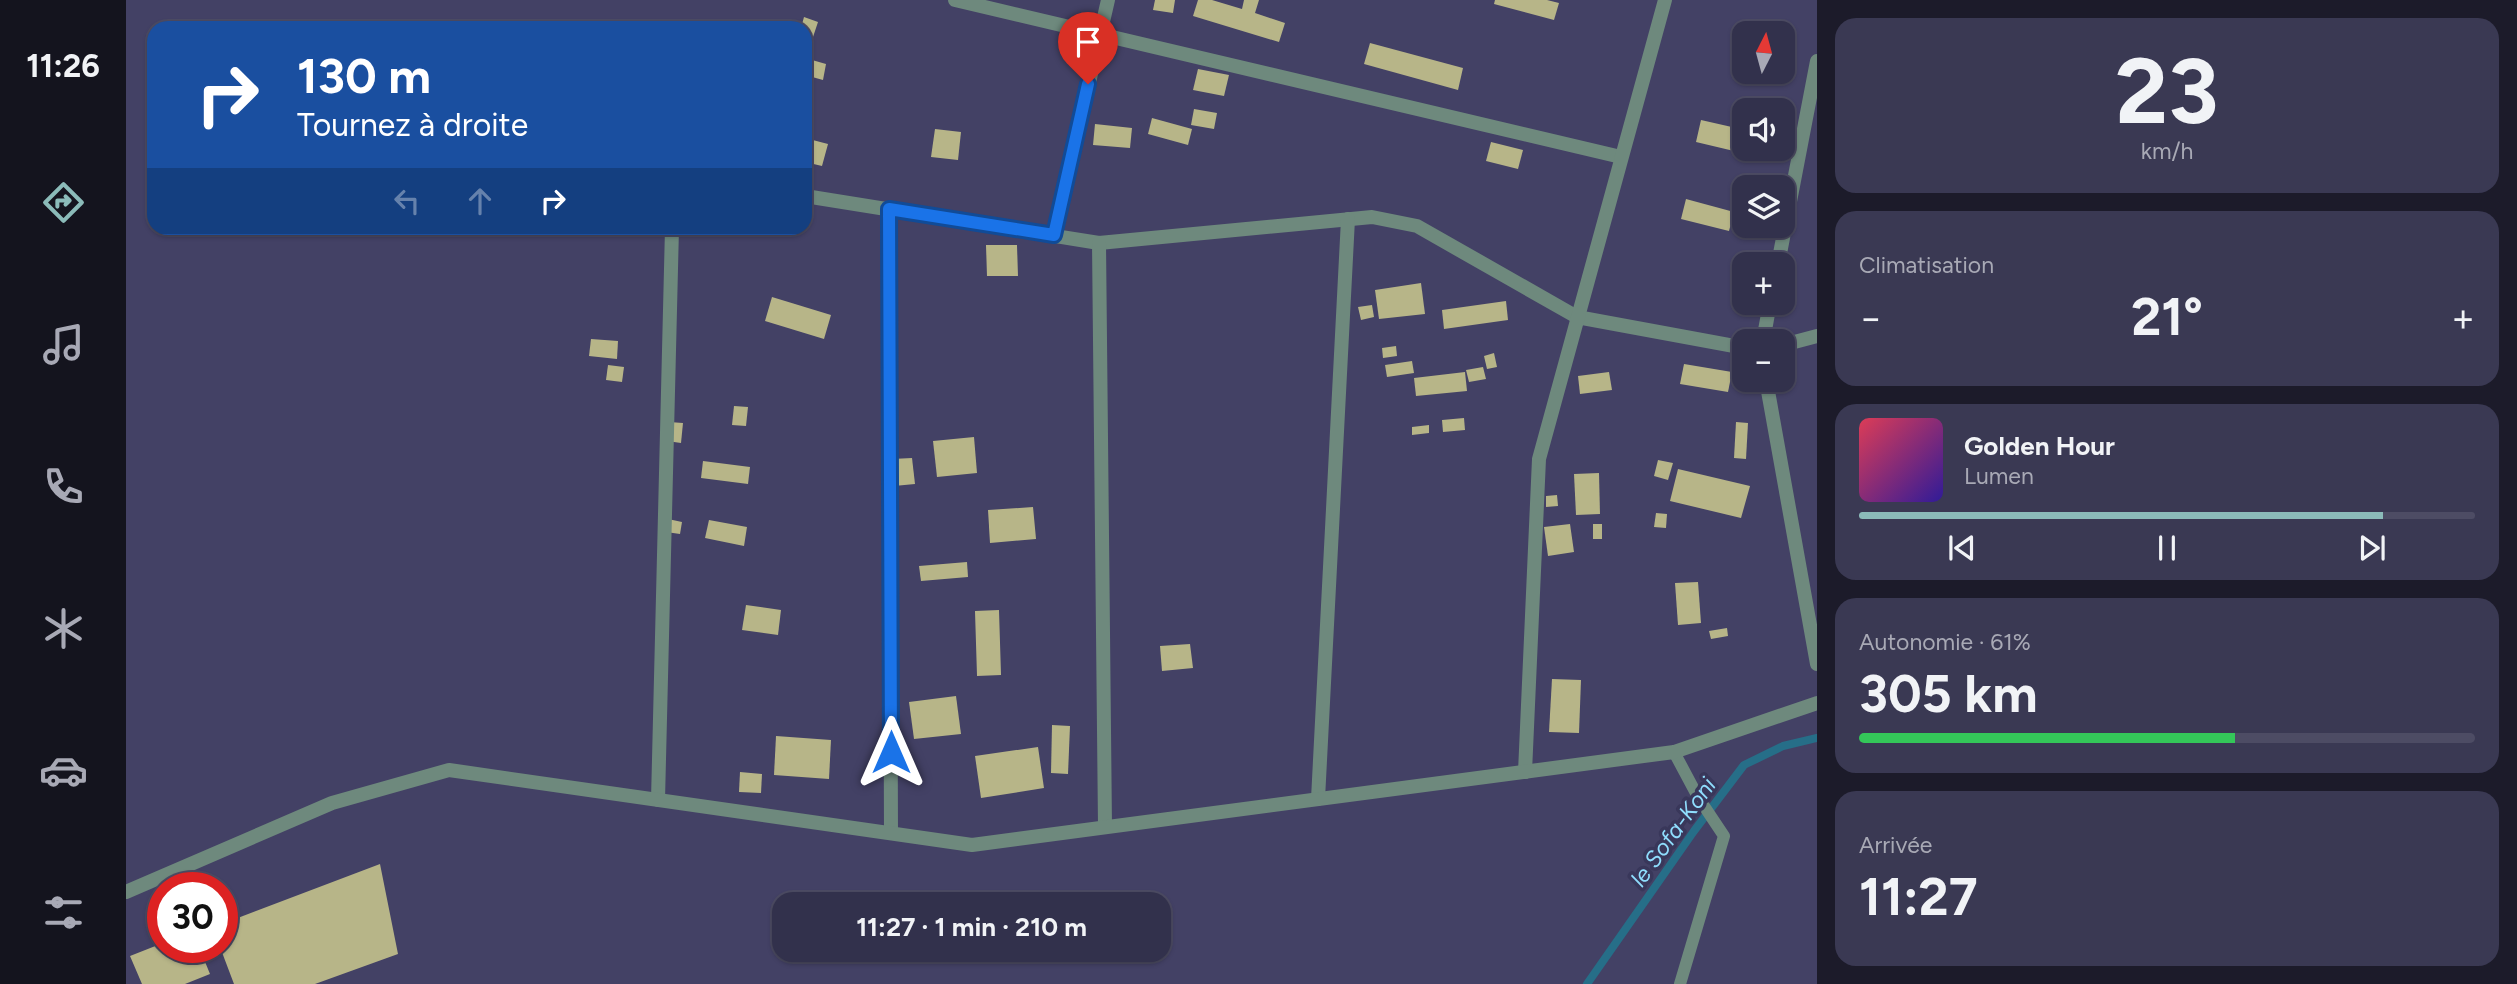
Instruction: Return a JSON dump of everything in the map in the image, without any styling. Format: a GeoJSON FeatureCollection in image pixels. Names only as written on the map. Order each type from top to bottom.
{"type":"FeatureCollection","features":[{"type":"Feature","properties":{"kind":"street"},"geometry":{"type":"LineString","coordinates":[[955,0],[1621,157]]}},
{"type":"Feature","properties":{"kind":"street"},"geometry":{"type":"LineString","coordinates":[[1054,235],[1108,0]]}},
{"type":"Feature","properties":{"kind":"street"},"geometry":{"type":"LineString","coordinates":[[1525,772],[1539,459],[1665,0]]}},
{"type":"Feature","properties":{"kind":"street"},"geometry":{"type":"LineString","coordinates":[[1780,252],[1817,61]]}},
{"type":"Feature","properties":{"kind":"street"},"geometry":{"type":"LineString","coordinates":[[812,197],[1099,243],[1372,217],[1417,226],[1577,317],[1732,346]]}},
{"type":"Feature","properties":{"kind":"street"},"geometry":{"type":"LineString","coordinates":[[889,209],[891,833]]}},
{"type":"Feature","properties":{"kind":"street"},"geometry":{"type":"LineString","coordinates":[[1318,799],[1348,219]]}},
{"type":"Feature","properties":{"kind":"street"},"geometry":{"type":"LineString","coordinates":[[658,800],[672,235]]}},
{"type":"Feature","properties":{"kind":"street"},"geometry":{"type":"LineString","coordinates":[[1099,243],[1105,827]]}},
{"type":"Feature","properties":{"kind":"street"},"geometry":{"type":"LineString","coordinates":[[1795,342],[1817,336]]}},
{"type":"Feature","properties":{"kind":"street"},"geometry":{"type":"LineString","coordinates":[[1768,392],[1817,663]]}},
{"type":"Feature","properties":{"kind":"street"},"geometry":{"type":"LineString","coordinates":[[126,892],[332,803],[449,770],[972,845],[1674,752],[1817,703]]}},
{"type":"Feature","properties":{"kind":"lane"},"geometry":{"type":"LineString","coordinates":[[1674,752],[1698,797],[1724,836],[1679,984]]}},
{"type":"Feature","properties":{"kind":"building"},"geometry":{"type":"Polygon","coordinates":[[[1155,0],[1175,0],[1173,13],[1153,10],[1155,0]]]}},
{"type":"Feature","properties":{"kind":"building"},"geometry":{"type":"Polygon","coordinates":[[[1198,0],[1212,0],[1242,9],[1244,0],[1259,0],[1255,13],[1285,23],[1279,42],[1193,16],[1198,0]]]}},
{"type":"Feature","properties":{"kind":"building"},"geometry":{"type":"Polygon","coordinates":[[[1495,0],[1547,0],[1559,3],[1554,20],[1494,4],[1495,0]]]}},
{"type":"Feature","properties":{"kind":"building"},"geometry":{"type":"Polygon","coordinates":[[[804,17],[818,22],[813,37],[812,21],[803,21],[804,17]]]}},
{"type":"Feature","properties":{"kind":"building"},"geometry":{"type":"Polygon","coordinates":[[[1370,43],[1463,68],[1458,90],[1364,64],[1370,43]]]}},
{"type":"Feature","properties":{"kind":"building"},"geometry":{"type":"Polygon","coordinates":[[[812,60],[826,64],[823,80],[812,77],[812,60]]]}},
{"type":"Feature","properties":{"kind":"building"},"geometry":{"type":"Polygon","coordinates":[[[1198,69],[1229,75],[1224,96],[1193,90],[1198,69]]]}},
{"type":"Feature","properties":{"kind":"building"},"geometry":{"type":"Polygon","coordinates":[[[1194,109],[1217,113],[1214,129],[1191,125],[1194,109]]]}},
{"type":"Feature","properties":{"kind":"building"},"geometry":{"type":"Polygon","coordinates":[[[1152,118],[1192,129],[1188,145],[1148,134],[1152,118]]]}},
{"type":"Feature","properties":{"kind":"building"},"geometry":{"type":"Polygon","coordinates":[[[1701,120],[1732,127],[1732,151],[1696,142],[1701,120]]]}},
{"type":"Feature","properties":{"kind":"building"},"geometry":{"type":"Polygon","coordinates":[[[1095,124],[1132,128],[1130,148],[1093,145],[1095,124]]]}},
{"type":"Feature","properties":{"kind":"building"},"geometry":{"type":"Polygon","coordinates":[[[935,129],[961,132],[958,160],[931,157],[935,129]]]}},
{"type":"Feature","properties":{"kind":"building"},"geometry":{"type":"Polygon","coordinates":[[[812,140],[828,144],[822,166],[812,164],[812,140]]]}},
{"type":"Feature","properties":{"kind":"building"},"geometry":{"type":"Polygon","coordinates":[[[1491,142],[1523,150],[1518,169],[1486,161],[1491,142]]]}},
{"type":"Feature","properties":{"kind":"building"},"geometry":{"type":"Polygon","coordinates":[[[1686,199],[1732,211],[1729,231],[1681,219],[1686,199]]]}},
{"type":"Feature","properties":{"kind":"building"},"geometry":{"type":"Polygon","coordinates":[[[986,245],[1017,245],[1018,276],[987,276],[986,245]]]}},
{"type":"Feature","properties":{"kind":"building"},"geometry":{"type":"Polygon","coordinates":[[[1421,283],[1425,314],[1379,319],[1375,290],[1421,283]]]}},
{"type":"Feature","properties":{"kind":"building"},"geometry":{"type":"Polygon","coordinates":[[[772,297],[831,315],[824,339],[765,321],[772,297]]]}},
{"type":"Feature","properties":{"kind":"building"},"geometry":{"type":"Polygon","coordinates":[[[1506,301],[1508,320],[1444,329],[1442,310],[1506,301]]]}},
{"type":"Feature","properties":{"kind":"building"},"geometry":{"type":"Polygon","coordinates":[[[1372,305],[1374,317],[1361,320],[1358,307],[1372,305]]]}},
{"type":"Feature","properties":{"kind":"building"},"geometry":{"type":"Polygon","coordinates":[[[591,339],[618,341],[617,359],[589,356],[591,339]]]}},
{"type":"Feature","properties":{"kind":"building"},"geometry":{"type":"Polygon","coordinates":[[[1396,346],[1397,356],[1383,358],[1382,348],[1396,346]]]}},
{"type":"Feature","properties":{"kind":"building"},"geometry":{"type":"Polygon","coordinates":[[[1494,353],[1497,367],[1487,369],[1484,356],[1494,353]]]}},
{"type":"Feature","properties":{"kind":"building"},"geometry":{"type":"Polygon","coordinates":[[[1412,361],[1414,373],[1387,377],[1385,365],[1412,361]]]}},
{"type":"Feature","properties":{"kind":"building"},"geometry":{"type":"Polygon","coordinates":[[[1684,364],[1732,372],[1728,392],[1680,384],[1684,364]]]}},
{"type":"Feature","properties":{"kind":"building"},"geometry":{"type":"Polygon","coordinates":[[[608,365],[624,367],[622,382],[606,380],[608,365]]]}},
{"type":"Feature","properties":{"kind":"building"},"geometry":{"type":"Polygon","coordinates":[[[1483,367],[1486,379],[1469,382],[1466,370],[1483,367]]]}},
{"type":"Feature","properties":{"kind":"building"},"geometry":{"type":"Polygon","coordinates":[[[1465,372],[1467,391],[1416,396],[1414,378],[1465,372]]]}},
{"type":"Feature","properties":{"kind":"building"},"geometry":{"type":"Polygon","coordinates":[[[1609,372],[1612,390],[1580,394],[1578,376],[1609,372]]]}},
{"type":"Feature","properties":{"kind":"building"},"geometry":{"type":"Polygon","coordinates":[[[734,406],[748,407],[746,426],[732,425],[734,406]]]}},
{"type":"Feature","properties":{"kind":"building"},"geometry":{"type":"Polygon","coordinates":[[[1464,418],[1465,430],[1443,432],[1442,420],[1464,418]]]}},
{"type":"Feature","properties":{"kind":"building"},"geometry":{"type":"Polygon","coordinates":[[[669,422],[683,423],[681,443],[667,441],[669,422]]]}},
{"type":"Feature","properties":{"kind":"building"},"geometry":{"type":"Polygon","coordinates":[[[1736,422],[1748,423],[1746,459],[1734,458],[1736,422]]]}},
{"type":"Feature","properties":{"kind":"building"},"geometry":{"type":"Polygon","coordinates":[[[1429,425],[1429,433],[1412,435],[1412,427],[1429,425]]]}},
{"type":"Feature","properties":{"kind":"building"},"geometry":{"type":"Polygon","coordinates":[[[974,437],[977,473],[937,477],[933,441],[974,437]]]}},
{"type":"Feature","properties":{"kind":"building"},"geometry":{"type":"Polygon","coordinates":[[[912,458],[915,484],[894,486],[892,459],[912,458]]]}},
{"type":"Feature","properties":{"kind":"building"},"geometry":{"type":"Polygon","coordinates":[[[1658,460],[1673,463],[1668,480],[1654,476],[1658,460]]]}},
{"type":"Feature","properties":{"kind":"building"},"geometry":{"type":"Polygon","coordinates":[[[703,461],[750,467],[748,484],[701,478],[703,461]]]}},
{"type":"Feature","properties":{"kind":"building"},"geometry":{"type":"Polygon","coordinates":[[[1678,469],[1750,486],[1741,518],[1670,501],[1678,469]]]}},
{"type":"Feature","properties":{"kind":"building"},"geometry":{"type":"Polygon","coordinates":[[[1599,473],[1600,514],[1576,515],[1574,474],[1599,473]]]}},
{"type":"Feature","properties":{"kind":"building"},"geometry":{"type":"Polygon","coordinates":[[[1557,495],[1558,506],[1546,507],[1546,496],[1557,495]]]}},
{"type":"Feature","properties":{"kind":"building"},"geometry":{"type":"Polygon","coordinates":[[[1033,507],[1036,539],[990,543],[988,510],[1033,507]]]}},
{"type":"Feature","properties":{"kind":"building"},"geometry":{"type":"Polygon","coordinates":[[[1656,513],[1667,514],[1666,528],[1654,527],[1656,513]]]}},
{"type":"Feature","properties":{"kind":"building"},"geometry":{"type":"Polygon","coordinates":[[[668,519],[682,522],[680,534],[666,532],[668,519]]]}},
{"type":"Feature","properties":{"kind":"building"},"geometry":{"type":"Polygon","coordinates":[[[709,520],[747,527],[744,546],[705,538],[709,520]]]}},
{"type":"Feature","properties":{"kind":"building"},"geometry":{"type":"Polygon","coordinates":[[[1570,524],[1574,552],[1548,556],[1544,527],[1570,524]]]}},
{"type":"Feature","properties":{"kind":"building"},"geometry":{"type":"Polygon","coordinates":[[[1593,524],[1602,524],[1602,539],[1593,539],[1593,524]]]}},
{"type":"Feature","properties":{"kind":"building"},"geometry":{"type":"Polygon","coordinates":[[[967,562],[968,577],[921,581],[919,566],[967,562]]]}},
{"type":"Feature","properties":{"kind":"building"},"geometry":{"type":"Polygon","coordinates":[[[1698,582],[1701,623],[1678,625],[1675,583],[1698,582]]]}},
{"type":"Feature","properties":{"kind":"building"},"geometry":{"type":"Polygon","coordinates":[[[746,605],[781,610],[778,635],[742,630],[746,605]]]}},
{"type":"Feature","properties":{"kind":"building"},"geometry":{"type":"Polygon","coordinates":[[[999,610],[1001,675],[977,676],[975,611],[999,610]]]}},
{"type":"Feature","properties":{"kind":"building"},"geometry":{"type":"Polygon","coordinates":[[[1727,628],[1728,636],[1711,639],[1709,631],[1727,628]]]}},
{"type":"Feature","properties":{"kind":"building"},"geometry":{"type":"Polygon","coordinates":[[[1190,644],[1193,668],[1162,671],[1160,646],[1190,644]]]}},
{"type":"Feature","properties":{"kind":"building"},"geometry":{"type":"Polygon","coordinates":[[[1552,679],[1581,680],[1579,733],[1549,732],[1552,679]]]}},
{"type":"Feature","properties":{"kind":"building"},"geometry":{"type":"Polygon","coordinates":[[[956,696],[961,734],[914,739],[909,702],[956,696]]]}},
{"type":"Feature","properties":{"kind":"building"},"geometry":{"type":"Polygon","coordinates":[[[1052,725],[1070,726],[1068,774],[1051,773],[1052,725]]]}},
{"type":"Feature","properties":{"kind":"building"},"geometry":{"type":"Polygon","coordinates":[[[776,736],[831,740],[829,779],[774,775],[776,736]]]}},
{"type":"Feature","properties":{"kind":"building"},"geometry":{"type":"Polygon","coordinates":[[[1038,747],[1044,788],[981,798],[975,756],[1038,747]]]}},
{"type":"Feature","properties":{"kind":"building"},"geometry":{"type":"Polygon","coordinates":[[[740,772],[762,774],[761,793],[739,792],[740,772]]]}},
{"type":"Feature","properties":{"kind":"building"},"geometry":{"type":"Polygon","coordinates":[[[380,864],[398,954],[315,984],[234,984],[226,963],[238,963],[238,918],[380,864]]]}},
{"type":"Feature","properties":{"kind":"building"},"geometry":{"type":"Polygon","coordinates":[[[147,949],[147,963],[206,963],[210,974],[185,984],[142,984],[130,956],[147,949]]]}},
{"type":"Feature","properties":{"kind":"waterway","name":"le Sofa-Koni"},"geometry":{"type":"LineString","coordinates":[[1587,984],[1694,831],[1744,765],[1783,746],[1817,738]]}},
{"type":"Feature","properties":{"kind":"route"},"geometry":{"type":"LineString","coordinates":[[891,752],[889,209],[1054,235],[1088,84]]}}]}
